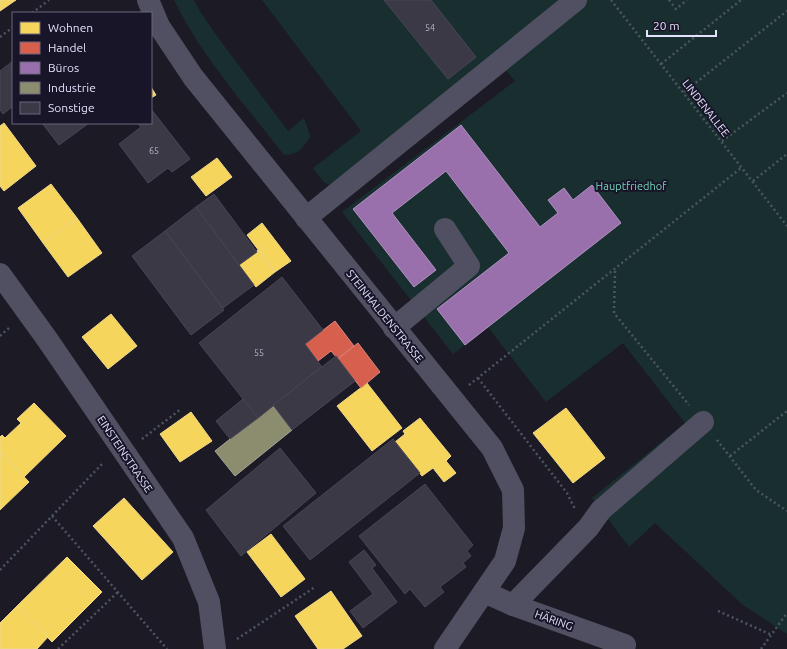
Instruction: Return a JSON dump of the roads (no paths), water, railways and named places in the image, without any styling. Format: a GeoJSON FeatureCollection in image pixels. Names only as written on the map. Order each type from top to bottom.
{"type":"FeatureCollection","features":[{"type":"Feature","properties":{"kind":"street","name":"STEINHALDENSTRASSE"},"geometry":{"type":"LineString","coordinates":[[148,0],[159,26],[193,77],[492,448],[513,490],[514,528],[505,561],[445,649]]}},
{"type":"Feature","properties":{"kind":"street"},"geometry":{"type":"LineString","coordinates":[[306,218],[576,0]]}},
{"type":"Feature","properties":{"kind":"street"},"geometry":{"type":"LineString","coordinates":[[394,328],[469,266],[445,228]]}},
{"type":"Feature","properties":{"kind":"street","name":"EINSTEINSTRASSE"},"geometry":{"type":"LineString","coordinates":[[0,274],[47,339],[183,538],[209,602],[224,645]]}},
{"type":"Feature","properties":{"kind":"street"},"geometry":{"type":"LineString","coordinates":[[513,605],[588,528],[601,510],[703,422]]}},
{"type":"Feature","properties":{"kind":"street","name":"HÄRING"},"geometry":{"type":"LineString","coordinates":[[484,592],[513,605],[625,645]]}},
{"type":"Feature","properties":{"kind":"park label","name":"Hauptfriedhof"},"geometry":{"type":"Point","coordinates":[631,186]}}]}
